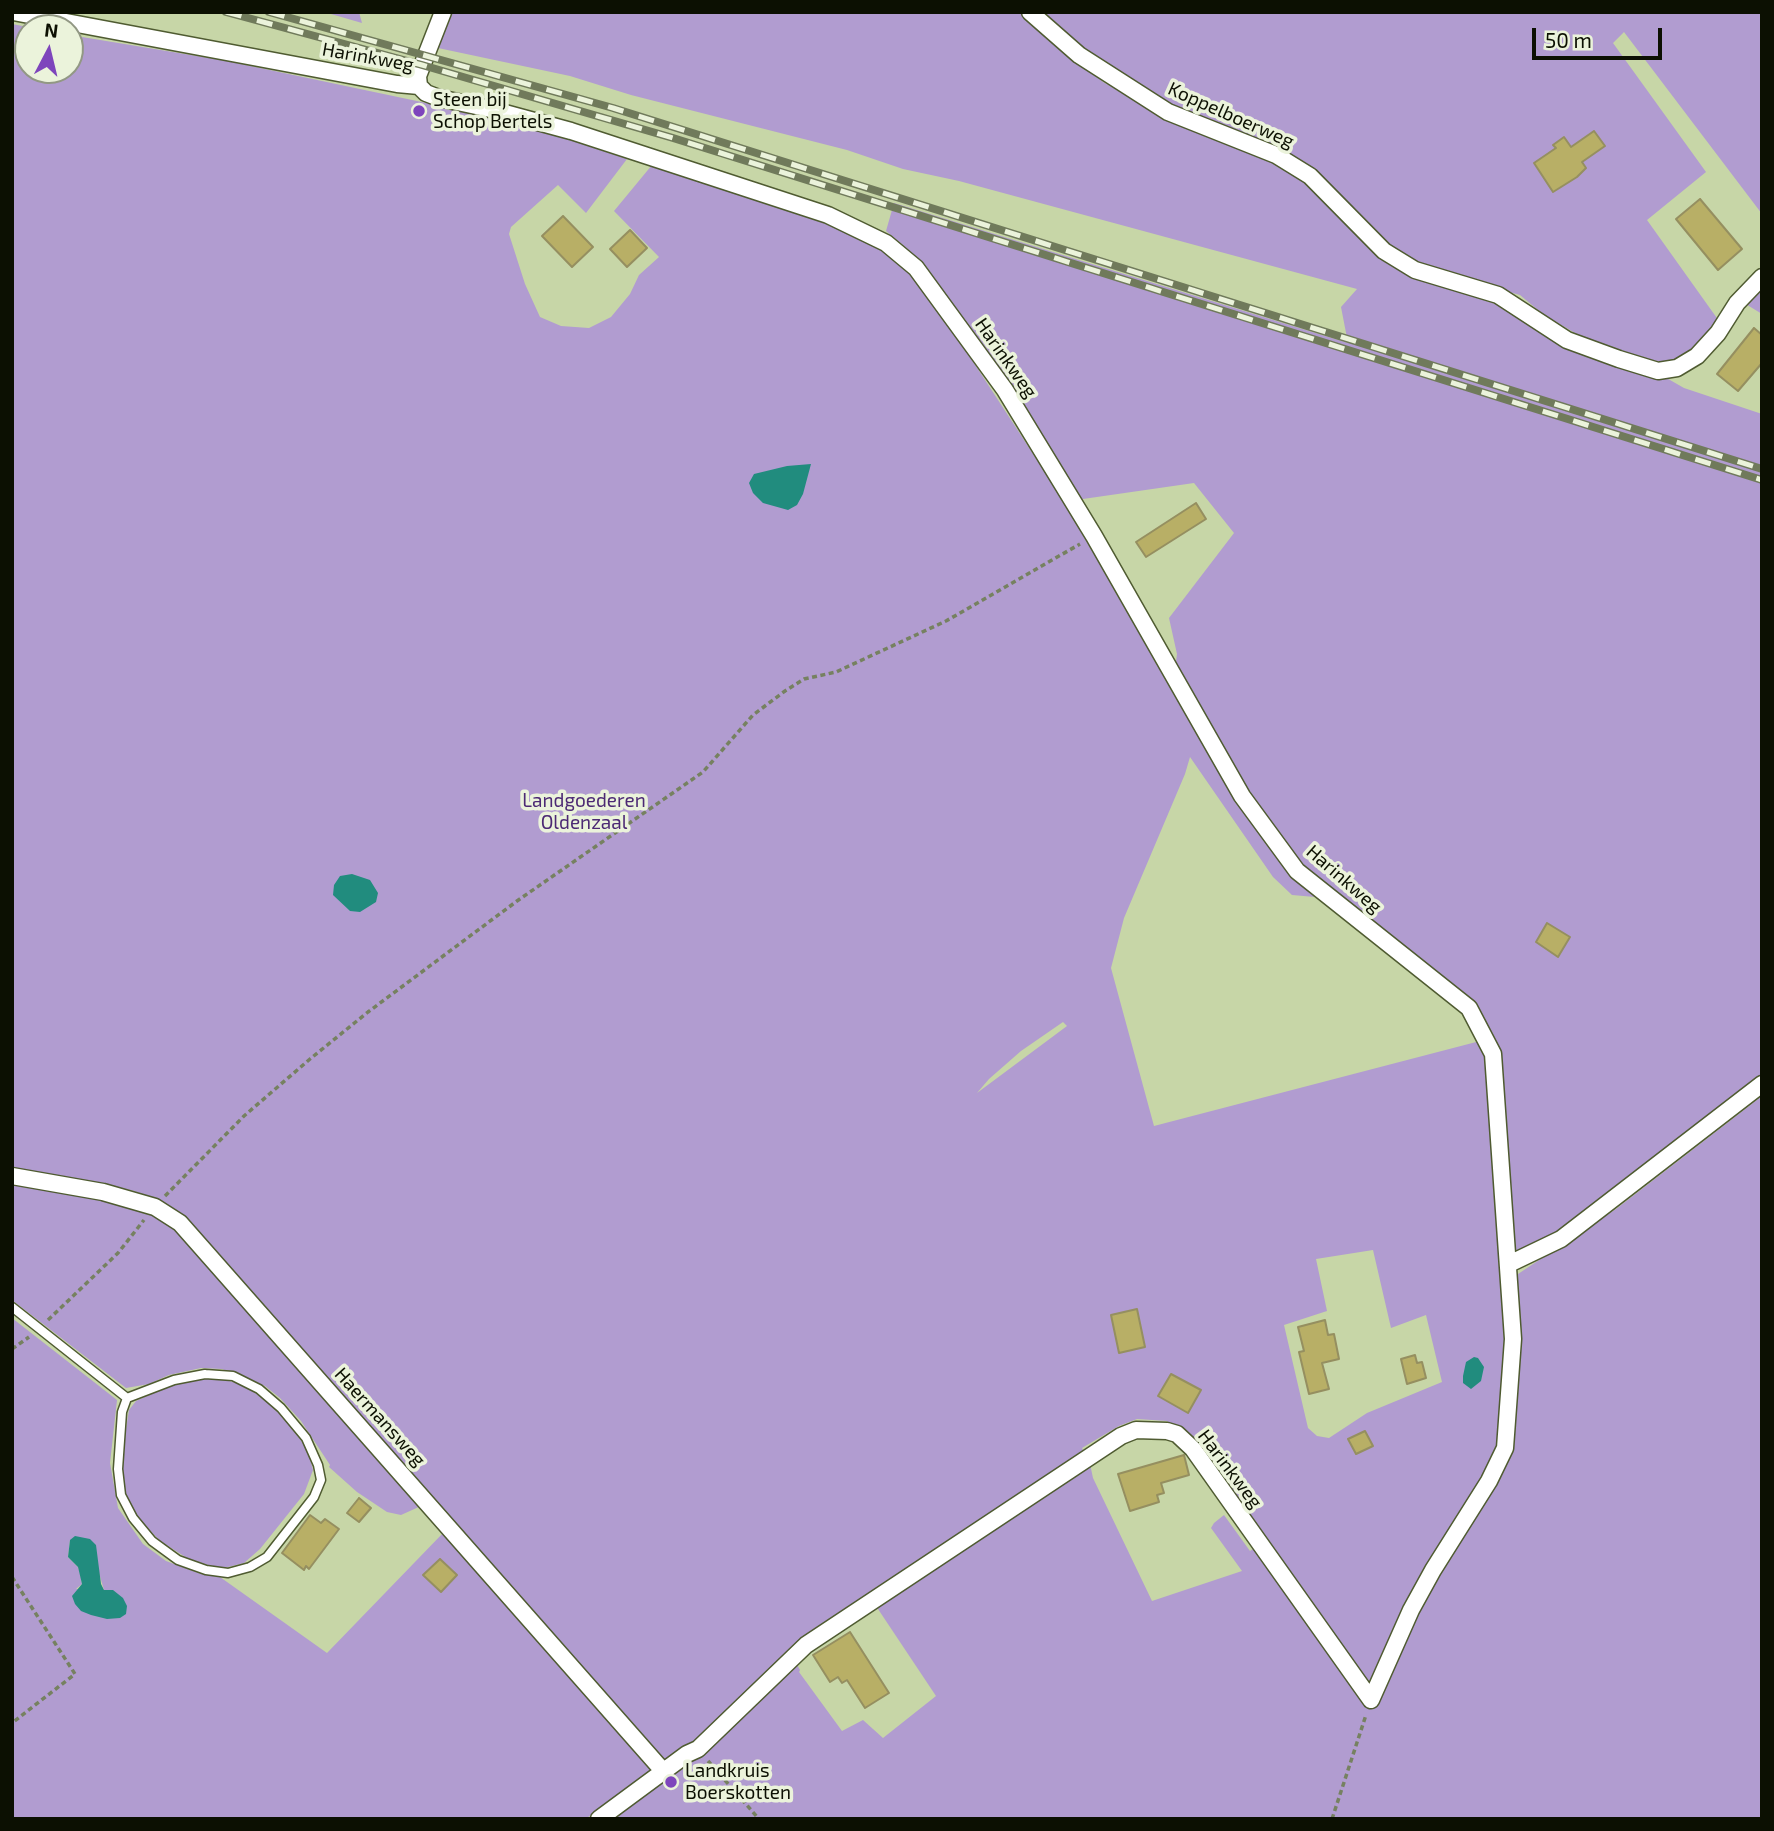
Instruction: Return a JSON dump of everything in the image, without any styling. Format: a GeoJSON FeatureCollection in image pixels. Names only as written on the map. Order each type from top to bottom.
{"type":"FeatureCollection","features":[{"type":"Feature","properties":{"kind":"street","name":"Harinkweg"},"geometry":{"type":"LineString","coordinates":[[13,12],[418,86],[432,96],[490,108],[571,131],[828,215],[886,243],[916,268],[1004,390],[1094,536],[1242,796],[1297,871],[1469,1008],[1493,1054],[1513,1339],[1504,1448],[1489,1481],[1411,1610],[1371,1700]]}},
{"type":"Feature","properties":{"kind":"street"},"geometry":{"type":"LineString","coordinates":[[418,86],[418,76],[443,12]]}},
{"type":"Feature","properties":{"kind":"street","name":"Koppelboerweg"},"geometry":{"type":"LineString","coordinates":[[1030,12],[1079,55],[1168,112],[1276,155],[1310,176],[1384,251],[1415,270],[1498,295],[1567,340],[1619,359],[1658,371],[1677,368],[1698,356],[1718,333],[1737,303],[1762,276]]}},
{"type":"Feature","properties":{"kind":"street"},"geometry":{"type":"LineString","coordinates":[[1509,1264],[1561,1239],[1762,1084]]}},
{"type":"Feature","properties":{"kind":"street","name":"Haermansweg"},"geometry":{"type":"LineString","coordinates":[[12,1176],[103,1192],[155,1207],[180,1223],[664,1772]]}},
{"type":"Feature","properties":{"kind":"street","name":"Harinkweg"},"geometry":{"type":"LineString","coordinates":[[698,1749],[806,1645],[1121,1436],[1136,1430],[1177,1434],[1193,1449],[1371,1700]]}},
{"type":"Feature","properties":{"kind":"street"},"geometry":{"type":"LineString","coordinates":[[599,1819],[687,1754],[698,1749]]}},
{"type":"Feature","properties":{"kind":"lane"},"geometry":{"type":"LineString","coordinates":[[12,1307],[127,1398]]}},
{"type":"Feature","properties":{"kind":"lane"},"geometry":{"type":"LineString","coordinates":[[205,1374],[233,1376],[258,1389],[281,1408],[306,1438],[318,1465],[321,1480],[314,1497],[267,1558],[250,1567],[228,1573],[206,1570],[178,1560],[152,1541],[133,1518],[121,1495],[119,1449],[122,1412],[127,1398],[174,1380],[205,1374]]}},
{"type":"Feature","properties":{"kind":"path"},"geometry":{"type":"LineString","coordinates":[[12,1349],[40,1329],[118,1253],[155,1207],[244,1116],[320,1051],[516,901],[704,772],[753,715],[804,679],[836,672],[946,621],[1094,536]]}},
{"type":"Feature","properties":{"kind":"path"},"geometry":{"type":"LineString","coordinates":[[12,1577],[75,1674],[12,1723]]}},
{"type":"Feature","properties":{"kind":"path"},"geometry":{"type":"LineString","coordinates":[[1332,1819],[1371,1700]]}},
{"type":"Feature","properties":{"kind":"path"},"geometry":{"type":"LineString","coordinates":[[698,1749],[759,1819]]}},
{"type":"Feature","properties":{"kind":"green space"},"geometry":{"type":"Polygon","coordinates":[[[324,12],[359,12],[362,23],[324,12]]]}},
{"type":"Feature","properties":{"kind":"green space"},"geometry":{"type":"Polygon","coordinates":[[[453,12],[1022,12],[1031,25],[1103,82],[1164,116],[1277,162],[1292,171],[1319,195],[1379,258],[1410,276],[1505,307],[1663,376],[1684,388],[1762,414],[1762,1079],[1559,1233],[1520,1255],[1514,1252],[1503,1077],[1496,1045],[1473,1004],[1464,993],[1326,888],[1300,864],[1252,800],[1175,670],[1177,654],[1169,618],[1234,533],[1194,483],[1076,500],[935,282],[904,246],[886,231],[894,203],[1348,343],[1341,307],[1357,289],[959,181],[903,169],[847,150],[631,95],[570,76],[438,48],[453,12]]]}},
{"type":"Feature","properties":{"kind":"green space"},"geometry":{"type":"Polygon","coordinates":[[[1041,12],[1762,12],[1762,214],[1624,32],[1613,43],[1706,172],[1647,220],[1719,321],[1701,344],[1681,360],[1669,363],[1635,357],[1582,337],[1544,315],[1520,295],[1422,264],[1386,243],[1302,162],[1274,145],[1198,119],[1160,101],[1084,54],[1041,12]]]}},
{"type":"Feature","properties":{"kind":"green space","name":"Landgoederen Oldenzaal"},"geometry":{"type":"Polygon","coordinates":[[[12,24],[14,84],[84,84],[84,37],[227,61],[469,112],[564,138],[627,159],[586,213],[558,185],[511,227],[509,234],[525,284],[540,317],[561,326],[589,328],[611,317],[630,294],[639,275],[659,257],[614,211],[652,165],[841,224],[891,252],[929,294],[1056,489],[1253,825],[1283,866],[1315,897],[1292,895],[1273,877],[1190,757],[1124,918],[1111,968],[1154,1126],[1480,1041],[1490,1068],[1506,1340],[1499,1441],[1495,1455],[1419,1605],[1501,1475],[1510,1451],[1515,1418],[1518,1274],[1616,1209],[1762,1096],[1762,1819],[612,1819],[652,1791],[673,1772],[660,1754],[643,1739],[175,1209],[134,1191],[97,1182],[12,1170],[12,24]],[[1063,1022],[1021,1051],[977,1093],[1067,1026],[1063,1022]],[[1373,1250],[1316,1259],[1327,1311],[1284,1325],[1308,1428],[1317,1436],[1329,1438],[1367,1413],[1442,1382],[1426,1315],[1391,1328],[1373,1250]],[[1137,1419],[1119,1426],[1082,1448],[1093,1478],[1152,1601],[1242,1571],[1211,1528],[1214,1523],[1224,1515],[1250,1551],[1264,1541],[1197,1451],[1167,1421],[1137,1419]],[[870,1597],[796,1663],[799,1672],[842,1731],[863,1720],[883,1738],[936,1696],[870,1597]]]}},
{"type":"Feature","properties":{"kind":"green space"},"geometry":{"type":"Polygon","coordinates":[[[1762,285],[1762,314],[1744,303],[1762,285]]]}},
{"type":"Feature","properties":{"kind":"green space"},"geometry":{"type":"Polygon","coordinates":[[[12,1185],[103,1200],[150,1213],[176,1230],[421,1506],[401,1515],[387,1512],[357,1492],[329,1467],[301,1421],[265,1386],[222,1369],[201,1368],[126,1388],[12,1300],[12,1185]]]}},
{"type":"Feature","properties":{"kind":"green space"},"geometry":{"type":"Polygon","coordinates":[[[12,1318],[117,1400],[110,1463],[118,1508],[143,1544],[166,1561],[201,1574],[220,1577],[327,1653],[444,1532],[652,1772],[651,1777],[585,1819],[12,1819],[12,1318]],[[70,1540],[68,1557],[78,1567],[82,1584],[76,1589],[104,1590],[99,1573],[70,1540]]]}},
{"type":"Feature","properties":{"kind":"green space"},"geometry":{"type":"Polygon","coordinates":[[[205,1378],[243,1385],[273,1405],[308,1451],[313,1470],[304,1494],[260,1549],[244,1563],[220,1569],[187,1558],[160,1541],[139,1519],[127,1498],[122,1476],[129,1410],[136,1401],[173,1384],[205,1378]]]}},
{"type":"Feature","properties":{"kind":"water"},"geometry":{"type":"Polygon","coordinates":[[[811,464],[803,494],[797,505],[788,510],[763,503],[753,493],[749,483],[754,474],[787,466],[811,464]]]}},
{"type":"Feature","properties":{"kind":"water"},"geometry":{"type":"Polygon","coordinates":[[[352,874],[370,880],[378,893],[376,902],[360,912],[350,911],[333,895],[334,885],[340,876],[352,874]]]}},
{"type":"Feature","properties":{"kind":"water"},"geometry":{"type":"Polygon","coordinates":[[[1474,1357],[1478,1358],[1484,1367],[1481,1381],[1471,1389],[1463,1383],[1463,1376],[1466,1362],[1474,1357]]]}},
{"type":"Feature","properties":{"kind":"water"},"geometry":{"type":"Polygon","coordinates":[[[75,1536],[90,1539],[96,1545],[104,1590],[113,1590],[123,1598],[127,1606],[126,1614],[120,1618],[107,1619],[91,1615],[81,1611],[75,1604],[72,1596],[82,1584],[78,1567],[68,1557],[70,1540],[75,1536]]]}},
{"type":"Feature","properties":{"kind":"building"},"geometry":{"type":"Polygon","coordinates":[[[1594,131],[1605,146],[1582,162],[1586,168],[1577,177],[1553,192],[1534,163],[1556,148],[1553,145],[1564,137],[1571,147],[1594,131]]]}},
{"type":"Feature","properties":{"kind":"building"},"geometry":{"type":"Polygon","coordinates":[[[1700,199],[1742,249],[1718,270],[1676,219],[1700,199]]]}},
{"type":"Feature","properties":{"kind":"building"},"geometry":{"type":"Polygon","coordinates":[[[563,216],[593,247],[572,267],[542,236],[563,216]]]}},
{"type":"Feature","properties":{"kind":"building"},"geometry":{"type":"Polygon","coordinates":[[[630,230],[647,248],[627,267],[610,249],[630,230]]]}},
{"type":"Feature","properties":{"kind":"building"},"geometry":{"type":"Polygon","coordinates":[[[1754,328],[1762,335],[1762,363],[1738,391],[1717,374],[1754,328]]]}},
{"type":"Feature","properties":{"kind":"building"},"geometry":{"type":"Polygon","coordinates":[[[1196,503],[1206,519],[1146,557],[1136,542],[1196,503]]]}},
{"type":"Feature","properties":{"kind":"building"},"geometry":{"type":"Polygon","coordinates":[[[1547,923],[1570,937],[1558,957],[1536,942],[1547,923]]]}},
{"type":"Feature","properties":{"kind":"building"},"geometry":{"type":"Polygon","coordinates":[[[1137,1309],[1145,1347],[1119,1353],[1111,1315],[1137,1309]]]}},
{"type":"Feature","properties":{"kind":"building"},"geometry":{"type":"Polygon","coordinates":[[[1325,1320],[1328,1335],[1334,1334],[1339,1359],[1322,1363],[1329,1389],[1309,1394],[1299,1352],[1304,1351],[1298,1327],[1325,1320]]]}},
{"type":"Feature","properties":{"kind":"building"},"geometry":{"type":"Polygon","coordinates":[[[1415,1355],[1417,1363],[1422,1362],[1426,1378],[1407,1384],[1401,1359],[1415,1355]]]}},
{"type":"Feature","properties":{"kind":"building"},"geometry":{"type":"Polygon","coordinates":[[[1171,1374],[1201,1390],[1188,1413],[1158,1396],[1171,1374]]]}},
{"type":"Feature","properties":{"kind":"building"},"geometry":{"type":"Polygon","coordinates":[[[1365,1431],[1373,1446],[1356,1454],[1348,1439],[1365,1431]]]}},
{"type":"Feature","properties":{"kind":"building"},"geometry":{"type":"Polygon","coordinates":[[[1184,1455],[1189,1475],[1161,1483],[1164,1493],[1157,1495],[1159,1502],[1130,1511],[1118,1474],[1184,1455]]]}},
{"type":"Feature","properties":{"kind":"building"},"geometry":{"type":"Polygon","coordinates":[[[359,1498],[371,1508],[359,1522],[347,1513],[359,1498]]]}},
{"type":"Feature","properties":{"kind":"building"},"geometry":{"type":"Polygon","coordinates":[[[310,1515],[321,1523],[325,1519],[339,1529],[309,1569],[306,1566],[304,1570],[282,1553],[310,1515]]]}},
{"type":"Feature","properties":{"kind":"building"},"geometry":{"type":"Polygon","coordinates":[[[440,1559],[457,1575],[441,1592],[423,1575],[440,1559]]]}},
{"type":"Feature","properties":{"kind":"building"},"geometry":{"type":"Polygon","coordinates":[[[850,1632],[889,1693],[865,1708],[847,1680],[842,1683],[838,1677],[830,1682],[813,1655],[850,1632]]]}},
{"type":"Feature","properties":{"kind":"railway"},"geometry":{"type":"LineString","coordinates":[[226,12],[422,65],[673,138],[1762,480]]}},
{"type":"Feature","properties":{"kind":"railway"},"geometry":{"type":"LineString","coordinates":[[269,12],[613,108],[1762,469]]}},
{"type":"Feature","properties":{"kind":"place","name":"Steen bij Schop Bertels"},"geometry":{"type":"Point","coordinates":[419,111]}},
{"type":"Feature","properties":{"kind":"place","name":"Landkruis Boerskotten"},"geometry":{"type":"Point","coordinates":[671,1782]}}]}
